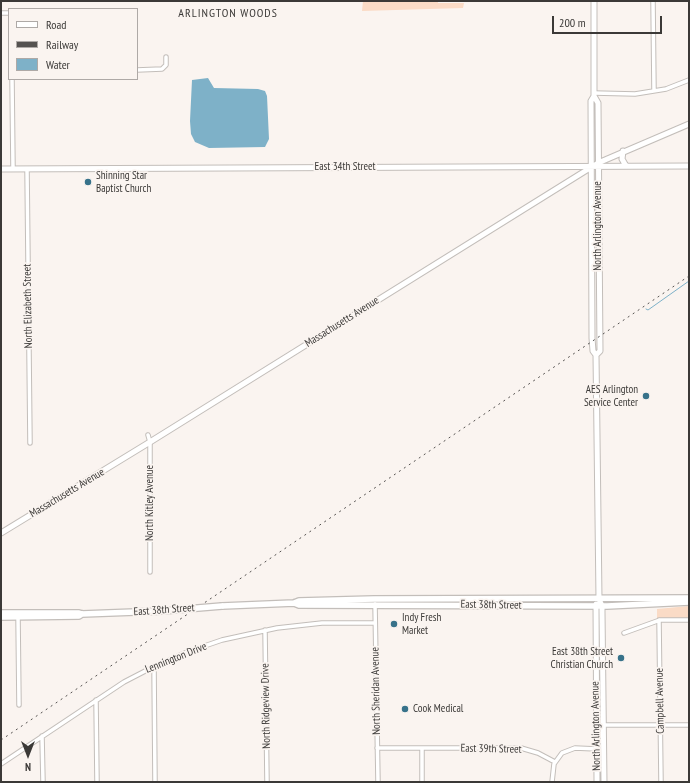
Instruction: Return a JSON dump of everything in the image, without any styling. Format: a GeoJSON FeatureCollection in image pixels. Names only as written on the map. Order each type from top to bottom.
{"type":"FeatureCollection","features":[{"type":"Feature","properties":{"kind":"main road","name":"North Arlington Avenue"},"geometry":{"type":"LineString","coordinates":[[594,1],[594,94],[591,101],[595,165],[600,351],[596,355],[599,599],[602,606],[604,782]]}},
{"type":"Feature","properties":{"kind":"main road","name":"Massachusetts Avenue"},"geometry":{"type":"LineString","coordinates":[[1,533],[595,165],[623,151],[689,124]]}},
{"type":"Feature","properties":{"kind":"main road"},"geometry":{"type":"LineString","coordinates":[[623,151],[622,159],[626,166]]}},
{"type":"Feature","properties":{"kind":"main road","name":"East 34th Street"},"geometry":{"type":"LineString","coordinates":[[1,168],[595,165],[689,166]]}},
{"type":"Feature","properties":{"kind":"main road","name":"East 38th Street"},"geometry":{"type":"LineString","coordinates":[[375,602],[689,598]]}},
{"type":"Feature","properties":{"kind":"main road"},"geometry":{"type":"LineString","coordinates":[[595,606],[599,599]]}},
{"type":"Feature","properties":{"kind":"main road","name":"East 38th Street"},"geometry":{"type":"LineString","coordinates":[[1,613],[82,614],[162,611],[222,606],[294,603],[299,601],[595,606],[689,602]]}},
{"type":"Feature","properties":{"kind":"main road","name":"North Arlington Avenue"},"geometry":{"type":"LineString","coordinates":[[595,606],[597,782]]}},
{"type":"Feature","properties":{"kind":"main road","name":"East 38th Street"},"geometry":{"type":"LineString","coordinates":[[1,617],[80,616],[82,614]]}},
{"type":"Feature","properties":{"kind":"street"},"geometry":{"type":"LineString","coordinates":[[653,1],[654,91]]}},
{"type":"Feature","properties":{"kind":"street"},"geometry":{"type":"LineString","coordinates":[[138,70],[162,69],[166,65],[166,57]]}},
{"type":"Feature","properties":{"kind":"street"},"geometry":{"type":"LineString","coordinates":[[12,80],[14,168]]}},
{"type":"Feature","properties":{"kind":"street"},"geometry":{"type":"LineString","coordinates":[[594,94],[627,94],[654,91],[670,88],[689,80]]}},
{"type":"Feature","properties":{"kind":"street","name":"North Elizabeth Street"},"geometry":{"type":"LineString","coordinates":[[27,168],[30,443]]}},
{"type":"Feature","properties":{"kind":"street","name":"North Kitley Avenue"},"geometry":{"type":"LineString","coordinates":[[148,435],[150,442],[150,572]]}},
{"type":"Feature","properties":{"kind":"street","name":"North Sheridan Avenue"},"geometry":{"type":"LineString","coordinates":[[375,602],[378,782]]}},
{"type":"Feature","properties":{"kind":"street"},"geometry":{"type":"LineString","coordinates":[[18,617],[19,705]]}},
{"type":"Feature","properties":{"kind":"street"},"geometry":{"type":"LineString","coordinates":[[624,633],[659,620],[689,620]]}},
{"type":"Feature","properties":{"kind":"street","name":"Campbell Avenue"},"geometry":{"type":"LineString","coordinates":[[659,620],[660,782]]}},
{"type":"Feature","properties":{"kind":"street","name":"Lennington Drive"},"geometry":{"type":"LineString","coordinates":[[1,764],[124,682],[154,666],[208,645],[265,630],[310,624],[376,623]]}},
{"type":"Feature","properties":{"kind":"street","name":"North Ridgeview Drive"},"geometry":{"type":"LineString","coordinates":[[265,630],[267,782]]}},
{"type":"Feature","properties":{"kind":"street"},"geometry":{"type":"LineString","coordinates":[[154,666],[155,782]]}},
{"type":"Feature","properties":{"kind":"street"},"geometry":{"type":"LineString","coordinates":[[96,700],[97,782]]}},
{"type":"Feature","properties":{"kind":"street"},"geometry":{"type":"LineString","coordinates":[[603,725],[689,725]]}},
{"type":"Feature","properties":{"kind":"street"},"geometry":{"type":"LineString","coordinates":[[42,736],[43,782]]}},
{"type":"Feature","properties":{"kind":"street","name":"East 39th Street"},"geometry":{"type":"LineString","coordinates":[[377,748],[521,748],[538,752],[555,762]]}},
{"type":"Feature","properties":{"kind":"street"},"geometry":{"type":"LineString","coordinates":[[422,748],[422,782]]}},
{"type":"Feature","properties":{"kind":"street"},"geometry":{"type":"LineString","coordinates":[[552,782],[555,762],[562,753],[572,748],[596,749]]}},
{"type":"Feature","properties":{"kind":"shaded area"},"geometry":{"type":"Polygon","coordinates":[[[363,1],[438,1],[438,3],[464,3],[463,8],[362,11],[363,1]]]}},
{"type":"Feature","properties":{"kind":"shaded area"},"geometry":{"type":"Polygon","coordinates":[[[689,606],[689,618],[657,618],[657,609],[689,606]]]}},
{"type":"Feature","properties":{"kind":"water"},"geometry":{"type":"Polygon","coordinates":[[[208,78],[214,88],[258,89],[265,91],[267,96],[269,139],[265,147],[209,148],[195,142],[191,134],[190,121],[192,80],[208,78]]]}},
{"type":"Feature","properties":{"kind":"waterway"},"geometry":{"type":"LineString","coordinates":[[646,309],[648,310],[689,281]]}},
{"type":"Feature","properties":{"kind":"railway"},"geometry":{"type":"LineString","coordinates":[[1,740],[689,276]]}},
{"type":"Feature","properties":{"kind":"place","name":"Shinning Star Baptist Church"},"geometry":{"type":"Point","coordinates":[88,182]}},
{"type":"Feature","properties":{"kind":"place","name":"AES Arlington Service Center"},"geometry":{"type":"Point","coordinates":[646,396]}},
{"type":"Feature","properties":{"kind":"place","name":"Indy Fresh Market"},"geometry":{"type":"Point","coordinates":[394,624]}},
{"type":"Feature","properties":{"kind":"place","name":"East 38th Street Christian Church"},"geometry":{"type":"Point","coordinates":[621,658]}},
{"type":"Feature","properties":{"kind":"place","name":"Cook Medical"},"geometry":{"type":"Point","coordinates":[405,709]}},
{"type":"Feature","properties":{"kind":"district","name":"ARLINGTON WOODS"},"geometry":{"type":"Point","coordinates":[228,14]}}]}
